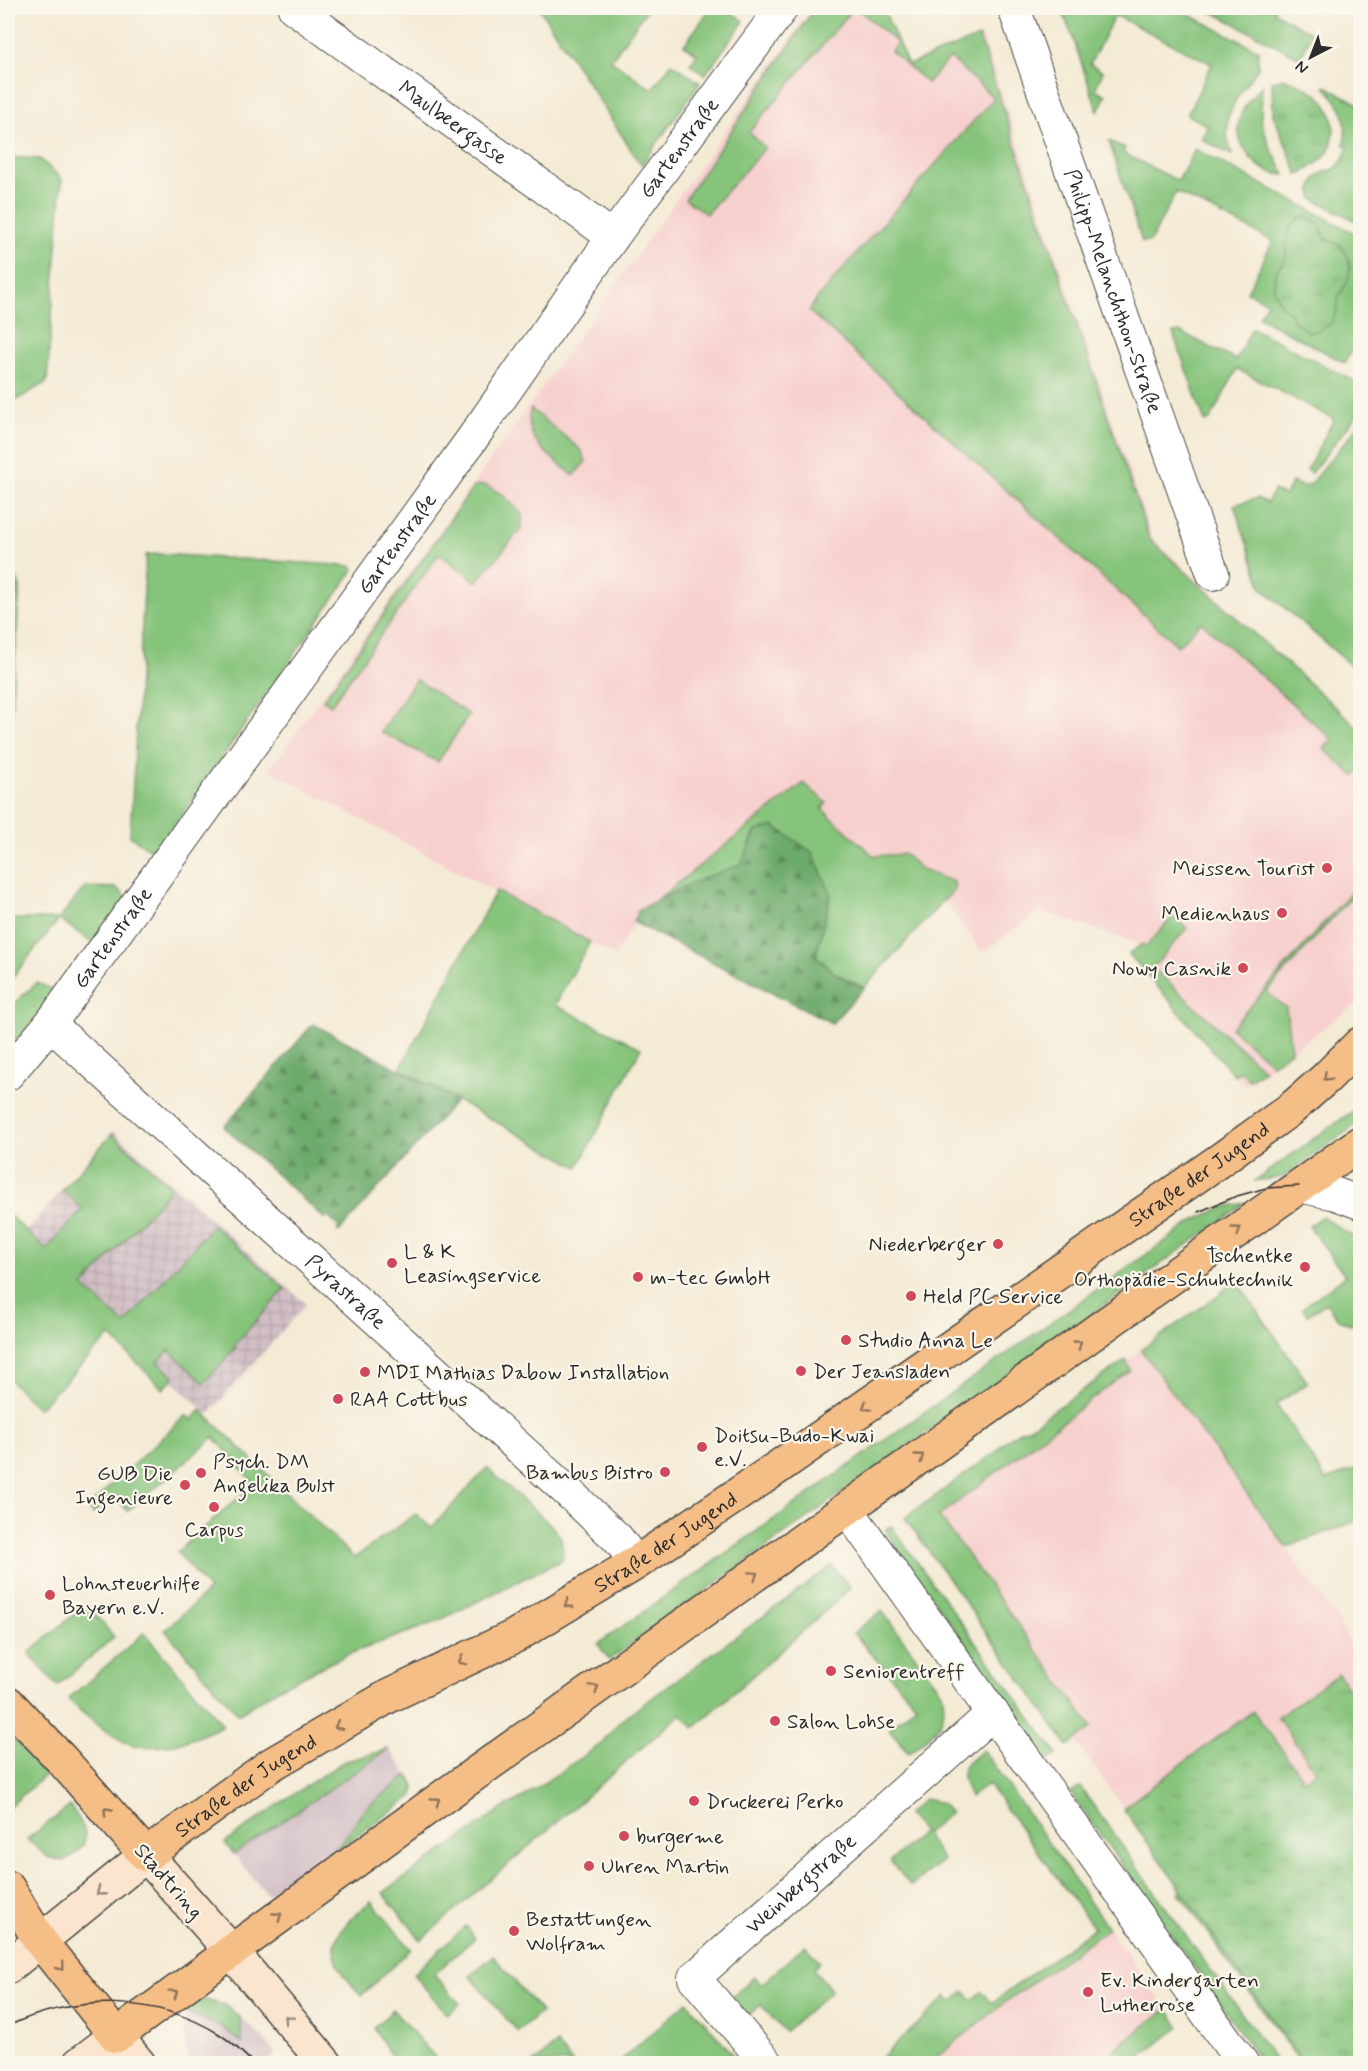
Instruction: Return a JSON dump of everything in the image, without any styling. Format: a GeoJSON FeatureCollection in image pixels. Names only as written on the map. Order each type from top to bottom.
{"type":"FeatureCollection","features":[{"type":"Feature","properties":{"kind":"main road","name":"Straße der Jugend"},"geometry":{"type":"LineString","coordinates":[[8,1967],[146,1855],[272,1764],[389,1696],[515,1636],[636,1563],[784,1464],[1229,1154],[1292,1108],[1360,1044]]}},
{"type":"Feature","properties":{"kind":"main road"},"geometry":{"type":"LineString","coordinates":[[79,2064],[428,1807],[1360,1143]]}},
{"type":"Feature","properties":{"kind":"main road","name":"Stadtring"},"geometry":{"type":"LineString","coordinates":[[8,1703],[62,1760],[231,1951],[326,2064]]}},
{"type":"Feature","properties":{"kind":"main road"},"geometry":{"type":"LineString","coordinates":[[8,1888],[40,1941],[139,2064]]}},
{"type":"Feature","properties":{"kind":"street","name":"Maulbeergasse"},"geometry":{"type":"LineString","coordinates":[[294,8],[613,237]]}},
{"type":"Feature","properties":{"kind":"street","name":"Gartenstraße"},"geometry":{"type":"LineString","coordinates":[[8,1074],[50,1024],[472,439],[613,237],[782,8]]}},
{"type":"Feature","properties":{"kind":"street","name":"Philipp-Melanchthon-Straße"},"geometry":{"type":"LineString","coordinates":[[1014,8],[1213,574]]}},
{"type":"Feature","properties":{"kind":"street","name":"Pyrastraße"},"geometry":{"type":"LineString","coordinates":[[50,1024],[577,1501],[618,1539],[636,1563]]}},
{"type":"Feature","properties":{"kind":"street"},"geometry":{"type":"LineString","coordinates":[[1299,1186],[1336,1194],[1360,1203]]}},
{"type":"Feature","properties":{"kind":"street"},"geometry":{"type":"LineString","coordinates":[[847,1509],[1243,2064]]}},
{"type":"Feature","properties":{"kind":"street","name":"Weinbergstraße"},"geometry":{"type":"LineString","coordinates":[[768,2064],[693,1978],[993,1713]]}},
{"type":"Feature","properties":{"kind":"shaded area"},"geometry":{"type":"Polygon","coordinates":[[[813,8],[880,8],[907,67],[983,38],[1152,538],[1360,730],[1360,1001],[1245,1086],[1130,954],[1139,944],[1039,911],[982,953],[943,898],[832,1021],[635,922],[615,956],[269,770],[813,8]]]}},
{"type":"Feature","properties":{"kind":"shaded area"},"geometry":{"type":"Polygon","coordinates":[[[113,1131],[306,1304],[208,1415],[24,1234],[113,1131]]]}},
{"type":"Feature","properties":{"kind":"shaded area"},"geometry":{"type":"Polygon","coordinates":[[[1141,1350],[1336,1617],[1360,1662],[1360,1738],[1172,1875],[910,1514],[1141,1350]]]}},
{"type":"Feature","properties":{"kind":"shaded area"},"geometry":{"type":"Polygon","coordinates":[[[389,1749],[408,1775],[365,1809],[334,1852],[268,1895],[234,1854],[389,1749]]]}},
{"type":"Feature","properties":{"kind":"shaded area","name":"Ev. Kindergarten Lutherrose"},"geometry":{"type":"Polygon","coordinates":[[[1108,1928],[1167,2009],[1096,2063],[930,2064],[1007,2001],[1108,1928]]]}},
{"type":"Feature","properties":{"kind":"shaded area"},"geometry":{"type":"Polygon","coordinates":[[[186,2012],[222,2027],[242,2042],[240,2017],[261,2036],[276,2054],[265,2063],[192,2063],[187,2061],[184,2030],[186,2012]]]}},
{"type":"Feature","properties":{"kind":"green space"},"geometry":{"type":"Polygon","coordinates":[[[539,8],[648,8],[611,60],[652,89],[672,63],[700,83],[642,164],[639,162],[539,8]]]}},
{"type":"Feature","properties":{"kind":"green space"},"geometry":{"type":"Polygon","coordinates":[[[711,8],[725,8],[744,21],[705,75],[690,64],[697,54],[684,45],[711,8]]]}},
{"type":"Feature","properties":{"kind":"green space"},"geometry":{"type":"Polygon","coordinates":[[[815,8],[854,8],[749,132],[765,148],[706,214],[685,199],[815,8]]]}},
{"type":"Feature","properties":{"kind":"green space"},"geometry":{"type":"Polygon","coordinates":[[[857,8],[883,8],[908,65],[979,37],[1150,540],[1360,729],[1360,769],[1354,776],[1324,749],[1332,739],[1201,622],[1178,646],[809,311],[818,297],[994,98],[950,58],[927,83],[891,51],[897,43],[857,8]]]}},
{"type":"Feature","properties":{"kind":"green space"},"geometry":{"type":"Polygon","coordinates":[[[1061,8],[1176,8],[1258,50],[1258,68],[1237,97],[1228,117],[1227,137],[1232,155],[1201,139],[1208,126],[1187,115],[1212,64],[1115,15],[1090,64],[1103,72],[1095,89],[1106,95],[1098,112],[1061,8]]]}},
{"type":"Feature","properties":{"kind":"green space"},"geometry":{"type":"Polygon","coordinates":[[[1205,8],[1276,8],[1274,12],[1312,33],[1300,58],[1205,8]]]}},
{"type":"Feature","properties":{"kind":"green space"},"geometry":{"type":"Polygon","coordinates":[[[1284,78],[1318,95],[1329,109],[1332,118],[1332,144],[1328,152],[1316,164],[1298,175],[1273,114],[1272,81],[1284,78]]]}},
{"type":"Feature","properties":{"kind":"green space"},"geometry":{"type":"Polygon","coordinates":[[[1324,85],[1360,105],[1360,223],[1313,199],[1312,188],[1316,179],[1324,172],[1335,169],[1348,148],[1344,145],[1346,126],[1343,112],[1324,85]]]}},
{"type":"Feature","properties":{"kind":"green space"},"geometry":{"type":"Polygon","coordinates":[[[1262,86],[1261,120],[1269,145],[1285,175],[1276,174],[1258,165],[1245,150],[1241,141],[1240,116],[1248,102],[1262,86]]]}},
{"type":"Feature","properties":{"kind":"green space"},"geometry":{"type":"Polygon","coordinates":[[[1109,141],[1125,148],[1123,153],[1178,181],[1195,149],[1360,236],[1360,332],[1345,363],[1259,317],[1267,302],[1247,292],[1273,241],[1176,192],[1150,242],[1142,242],[1109,141]]]}},
{"type":"Feature","properties":{"kind":"green space"},"geometry":{"type":"Polygon","coordinates":[[[8,157],[40,159],[62,179],[47,382],[8,405],[8,157]]]}},
{"type":"Feature","properties":{"kind":"green space"},"geometry":{"type":"Polygon","coordinates":[[[1307,216],[1320,224],[1325,238],[1342,246],[1350,267],[1348,281],[1338,297],[1338,308],[1330,325],[1318,331],[1309,332],[1293,320],[1290,312],[1281,305],[1274,290],[1275,273],[1286,257],[1289,230],[1298,219],[1307,216]]]}},
{"type":"Feature","properties":{"kind":"green space"},"geometry":{"type":"Polygon","coordinates":[[[1252,328],[1360,384],[1360,411],[1311,473],[1307,470],[1334,419],[1237,369],[1210,420],[1205,422],[1173,333],[1180,332],[1236,360],[1252,328]]]}},
{"type":"Feature","properties":{"kind":"green space"},"geometry":{"type":"Polygon","coordinates":[[[531,409],[581,450],[586,461],[574,476],[549,455],[535,439],[529,420],[531,409]]]}},
{"type":"Feature","properties":{"kind":"green space"},"geometry":{"type":"Polygon","coordinates":[[[1360,424],[1360,673],[1262,588],[1234,505],[1257,498],[1267,503],[1274,490],[1285,496],[1292,482],[1304,487],[1310,484],[1360,424]]]}},
{"type":"Feature","properties":{"kind":"green space"},"geometry":{"type":"Polygon","coordinates":[[[485,485],[502,494],[523,515],[521,529],[477,582],[439,554],[331,705],[323,700],[474,486],[485,485]]]}},
{"type":"Feature","properties":{"kind":"green space"},"geometry":{"type":"Polygon","coordinates":[[[146,555],[351,566],[354,569],[155,853],[130,836],[146,555]]]}},
{"type":"Feature","properties":{"kind":"green space"},"geometry":{"type":"Polygon","coordinates":[[[8,574],[15,575],[20,587],[8,735],[8,574]]]}},
{"type":"Feature","properties":{"kind":"green space"},"geometry":{"type":"Polygon","coordinates":[[[416,679],[469,715],[438,762],[381,732],[416,679]]]}},
{"type":"Feature","properties":{"kind":"green space"},"geometry":{"type":"Polygon","coordinates":[[[804,783],[827,803],[822,809],[874,856],[904,854],[922,870],[954,882],[955,890],[864,988],[836,974],[816,956],[831,893],[756,831],[742,864],[692,883],[650,905],[804,783]]]}},
{"type":"Feature","properties":{"kind":"green space"},"geometry":{"type":"Polygon","coordinates":[[[774,826],[812,852],[831,893],[816,956],[836,974],[864,988],[832,1023],[633,922],[639,909],[692,883],[741,864],[756,831],[774,826]]]}},
{"type":"Feature","properties":{"kind":"green space"},"geometry":{"type":"Polygon","coordinates":[[[1360,882],[1360,887],[1267,992],[1286,1008],[1291,1051],[1272,1064],[1231,1028],[1360,882]]]}},
{"type":"Feature","properties":{"kind":"green space"},"geometry":{"type":"Polygon","coordinates":[[[85,887],[117,888],[127,897],[92,943],[59,919],[85,887]]]}},
{"type":"Feature","properties":{"kind":"green space"},"geometry":{"type":"Polygon","coordinates":[[[496,891],[590,942],[555,1005],[641,1048],[578,1167],[400,1069],[496,891]]]}},
{"type":"Feature","properties":{"kind":"green space"},"geometry":{"type":"Polygon","coordinates":[[[1173,916],[1187,928],[1153,968],[1264,1070],[1249,1080],[1241,1071],[1234,1075],[1129,954],[1142,944],[1146,947],[1173,916]]]}},
{"type":"Feature","properties":{"kind":"green space"},"geometry":{"type":"Polygon","coordinates":[[[8,919],[59,919],[8,983],[8,919]]]}},
{"type":"Feature","properties":{"kind":"green space"},"geometry":{"type":"Polygon","coordinates":[[[37,983],[56,991],[8,1053],[8,999],[9,1008],[37,983]]]}},
{"type":"Feature","properties":{"kind":"green space"},"geometry":{"type":"Polygon","coordinates":[[[313,1024],[457,1100],[339,1232],[337,1231],[339,1227],[328,1217],[325,1219],[224,1127],[313,1024]]]}},
{"type":"Feature","properties":{"kind":"green space"},"geometry":{"type":"Polygon","coordinates":[[[1360,1106],[1360,1122],[1283,1177],[1254,1181],[1360,1106]]]}},
{"type":"Feature","properties":{"kind":"green space"},"geometry":{"type":"Polygon","coordinates":[[[112,1134],[172,1187],[83,1287],[125,1324],[213,1225],[285,1289],[234,1345],[236,1347],[204,1383],[169,1350],[158,1362],[174,1377],[163,1389],[110,1336],[38,1409],[8,1378],[8,1214],[46,1250],[83,1209],[62,1190],[112,1134]]]}},
{"type":"Feature","properties":{"kind":"green space"},"geometry":{"type":"Polygon","coordinates":[[[1246,1203],[609,1660],[598,1644],[1195,1220],[1224,1207],[1246,1203]]]}},
{"type":"Feature","properties":{"kind":"green space"},"geometry":{"type":"Polygon","coordinates":[[[1322,1216],[1360,1242],[1360,1320],[1350,1324],[1338,1319],[1326,1303],[1308,1315],[1302,1308],[1345,1276],[1309,1226],[1322,1216]]]}},
{"type":"Feature","properties":{"kind":"green space"},"geometry":{"type":"Polygon","coordinates":[[[1235,1279],[1308,1383],[1276,1404],[1326,1480],[1360,1467],[1360,1520],[1286,1547],[1141,1350],[1221,1293],[1235,1279]]]}},
{"type":"Feature","properties":{"kind":"green space"},"geometry":{"type":"Polygon","coordinates":[[[1126,1360],[1130,1370],[939,1516],[1092,1727],[1068,1746],[905,1518],[997,1451],[1012,1436],[1030,1427],[1126,1360]]]}},
{"type":"Feature","properties":{"kind":"green space"},"geometry":{"type":"Polygon","coordinates":[[[201,1410],[354,1558],[416,1514],[431,1528],[487,1468],[552,1526],[561,1538],[562,1560],[436,1622],[346,1655],[281,1687],[238,1714],[165,1630],[209,1590],[177,1552],[254,1484],[214,1437],[128,1511],[114,1496],[93,1514],[87,1508],[186,1415],[191,1420],[201,1410]]]}},
{"type":"Feature","properties":{"kind":"green space"},"geometry":{"type":"Polygon","coordinates":[[[891,1526],[1057,1754],[1049,1760],[890,1539],[886,1529],[891,1526]]]}},
{"type":"Feature","properties":{"kind":"green space"},"geometry":{"type":"Polygon","coordinates":[[[832,1566],[851,1588],[694,1728],[681,1714],[421,1940],[383,1893],[502,1809],[601,1744],[619,1722],[832,1566]]]}},
{"type":"Feature","properties":{"kind":"green space"},"geometry":{"type":"Polygon","coordinates":[[[86,1604],[114,1637],[57,1686],[29,1653],[86,1604]]]}},
{"type":"Feature","properties":{"kind":"green space"},"geometry":{"type":"Polygon","coordinates":[[[882,1611],[942,1692],[944,1703],[941,1721],[932,1734],[909,1753],[889,1729],[916,1705],[853,1633],[882,1611]]]}},
{"type":"Feature","properties":{"kind":"green space"},"geometry":{"type":"Polygon","coordinates":[[[144,1633],[223,1725],[203,1735],[171,1745],[138,1746],[110,1734],[68,1699],[144,1633]]]}},
{"type":"Feature","properties":{"kind":"green space"},"geometry":{"type":"Polygon","coordinates":[[[1338,1674],[1360,1704],[1360,2063],[1303,2063],[1123,1808],[1253,1711],[1304,1780],[1316,1771],[1277,1717],[1338,1674]]]}},
{"type":"Feature","properties":{"kind":"green space"},"geometry":{"type":"Polygon","coordinates":[[[8,1732],[46,1774],[8,1808],[8,1732]]]}},
{"type":"Feature","properties":{"kind":"green space"},"geometry":{"type":"Polygon","coordinates":[[[389,1749],[234,1854],[225,1843],[343,1762],[389,1749]]]}},
{"type":"Feature","properties":{"kind":"green space"},"geometry":{"type":"Polygon","coordinates":[[[983,1750],[1108,1928],[1007,2001],[929,2063],[876,2063],[947,1996],[952,2001],[964,1991],[972,2000],[982,1991],[992,2003],[1094,1928],[988,1784],[970,1797],[963,1770],[969,1761],[983,1750]]]}},
{"type":"Feature","properties":{"kind":"green space"},"geometry":{"type":"Polygon","coordinates":[[[408,1775],[415,1786],[414,1795],[334,1852],[365,1809],[408,1775]]]}},
{"type":"Feature","properties":{"kind":"green space"},"geometry":{"type":"Polygon","coordinates":[[[1080,1787],[1277,2063],[1262,2063],[1071,1793],[1080,1787]]]}},
{"type":"Feature","properties":{"kind":"green space"},"geometry":{"type":"Polygon","coordinates":[[[924,1799],[942,1803],[950,1813],[925,1834],[943,1860],[911,1886],[890,1861],[923,1832],[907,1814],[924,1799]]]}},
{"type":"Feature","properties":{"kind":"green space"},"geometry":{"type":"Polygon","coordinates":[[[70,1806],[84,1830],[84,1843],[73,1855],[63,1861],[48,1857],[27,1839],[70,1806]]]}},
{"type":"Feature","properties":{"kind":"green space"},"geometry":{"type":"Polygon","coordinates":[[[1195,1882],[1325,2063],[1300,2063],[1179,1893],[1195,1882]]]}},
{"type":"Feature","properties":{"kind":"green space"},"geometry":{"type":"Polygon","coordinates":[[[371,1901],[411,1949],[361,1996],[341,1970],[335,1949],[341,1931],[347,1923],[371,1901]]]}},
{"type":"Feature","properties":{"kind":"green space"},"geometry":{"type":"Polygon","coordinates":[[[466,1926],[475,1938],[434,1974],[460,2004],[447,2014],[413,1974],[466,1926]]]}},
{"type":"Feature","properties":{"kind":"green space"},"geometry":{"type":"Polygon","coordinates":[[[805,1945],[820,1961],[813,1969],[832,1990],[785,2032],[761,2005],[747,2016],[731,1998],[754,1977],[761,1985],[805,1945]]]}},
{"type":"Feature","properties":{"kind":"green space"},"geometry":{"type":"Polygon","coordinates":[[[493,1956],[541,2012],[518,2032],[470,1976],[493,1956]]]}},
{"type":"Feature","properties":{"kind":"green space"},"geometry":{"type":"Polygon","coordinates":[[[199,1998],[227,2006],[240,2017],[242,2043],[222,2027],[186,2012],[191,2003],[199,1998]]]}},
{"type":"Feature","properties":{"kind":"green space"},"geometry":{"type":"Polygon","coordinates":[[[687,2002],[741,2063],[618,2063],[687,2002]]]}},
{"type":"Feature","properties":{"kind":"green space"},"geometry":{"type":"Polygon","coordinates":[[[1167,2009],[1180,2027],[1132,2063],[1096,2063],[1167,2009]]]}},
{"type":"Feature","properties":{"kind":"green space"},"geometry":{"type":"Polygon","coordinates":[[[393,2010],[440,2063],[396,2063],[374,2028],[393,2010]]]}},
{"type":"Feature","properties":{"kind":"green space"},"geometry":{"type":"Polygon","coordinates":[[[556,2044],[573,2063],[533,2063],[535,2062],[556,2044]]]}},
{"type":"Feature","properties":{"kind":"tram line"},"geometry":{"type":"LineString","coordinates":[[1198,1212],[1237,1196],[1266,1188],[1299,1186]]}},
{"type":"Feature","properties":{"kind":"tram line"},"geometry":{"type":"LineString","coordinates":[[8,2026],[33,2016],[87,2004],[114,2003],[142,2006],[194,2021],[224,2037],[254,2064]]}},
{"type":"Feature","properties":{"kind":"place","name":"Meissen Tourist"},"geometry":{"type":"Point","coordinates":[1327,868]}},
{"type":"Feature","properties":{"kind":"place","name":"Medienhaus"},"geometry":{"type":"Point","coordinates":[1282,913]}},
{"type":"Feature","properties":{"kind":"place","name":"Nowy Casnik"},"geometry":{"type":"Point","coordinates":[1243,968]}},
{"type":"Feature","properties":{"kind":"place","name":"Niederberger"},"geometry":{"type":"Point","coordinates":[998,1244]}},
{"type":"Feature","properties":{"kind":"place","name":"L & K Leasingservice"},"geometry":{"type":"Point","coordinates":[392,1263]}},
{"type":"Feature","properties":{"kind":"place","name":"Tschentke Orthopädie-Schuhtechnik"},"geometry":{"type":"Point","coordinates":[1305,1267]}},
{"type":"Feature","properties":{"kind":"place","name":"m-tec GmbH"},"geometry":{"type":"Point","coordinates":[638,1277]}},
{"type":"Feature","properties":{"kind":"place","name":"Held PC Service"},"geometry":{"type":"Point","coordinates":[911,1296]}},
{"type":"Feature","properties":{"kind":"place","name":"Studio Anna Le"},"geometry":{"type":"Point","coordinates":[846,1340]}},
{"type":"Feature","properties":{"kind":"place","name":"Der Jeansladen"},"geometry":{"type":"Point","coordinates":[801,1371]}},
{"type":"Feature","properties":{"kind":"place","name":"MDI Mathias Dabow Installation"},"geometry":{"type":"Point","coordinates":[365,1372]}},
{"type":"Feature","properties":{"kind":"place","name":"RAA Cottbus"},"geometry":{"type":"Point","coordinates":[338,1399]}},
{"type":"Feature","properties":{"kind":"place","name":"Doitsu-Budo-Kwai e.V."},"geometry":{"type":"Point","coordinates":[702,1447]}},
{"type":"Feature","properties":{"kind":"place","name":"Bambus Bistro"},"geometry":{"type":"Point","coordinates":[665,1472]}},
{"type":"Feature","properties":{"kind":"place","name":"Psych. DM Angelika Bulst"},"geometry":{"type":"Point","coordinates":[201,1473]}},
{"type":"Feature","properties":{"kind":"place","name":"GUB Die Ingenieure"},"geometry":{"type":"Point","coordinates":[185,1485]}},
{"type":"Feature","properties":{"kind":"place","name":"Carpus"},"geometry":{"type":"Point","coordinates":[214,1507]}},
{"type":"Feature","properties":{"kind":"place","name":"Lohnsteuerhilfe Bayern e.V."},"geometry":{"type":"Point","coordinates":[50,1595]}},
{"type":"Feature","properties":{"kind":"place","name":"Seniorentreff"},"geometry":{"type":"Point","coordinates":[831,1671]}},
{"type":"Feature","properties":{"kind":"place","name":"Salon Lohse"},"geometry":{"type":"Point","coordinates":[775,1721]}},
{"type":"Feature","properties":{"kind":"place","name":"Druckerei Perko"},"geometry":{"type":"Point","coordinates":[694,1801]}},
{"type":"Feature","properties":{"kind":"place","name":"burgerme"},"geometry":{"type":"Point","coordinates":[624,1836]}},
{"type":"Feature","properties":{"kind":"place","name":"Uhren Martin"},"geometry":{"type":"Point","coordinates":[589,1866]}},
{"type":"Feature","properties":{"kind":"place","name":"Bestattungen Wolfram"},"geometry":{"type":"Point","coordinates":[514,1931]}},
{"type":"Feature","properties":{"kind":"place","name":"Ev. Kindergarten Lutherrose"},"geometry":{"type":"Point","coordinates":[1088,1992]}}]}
